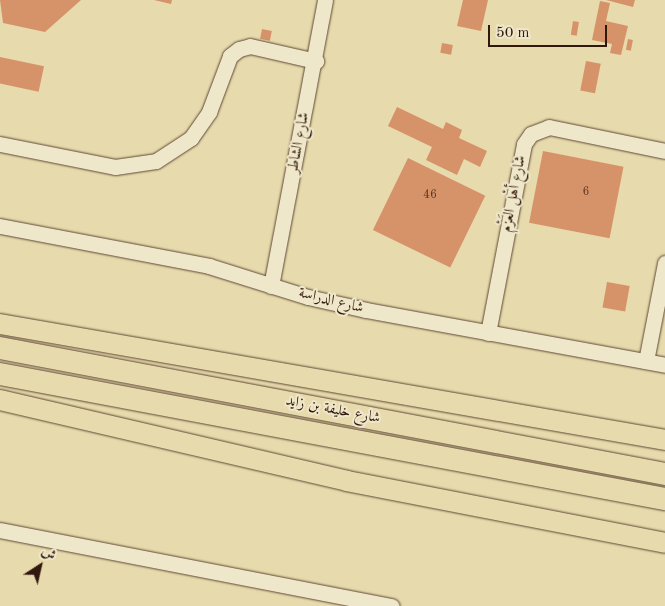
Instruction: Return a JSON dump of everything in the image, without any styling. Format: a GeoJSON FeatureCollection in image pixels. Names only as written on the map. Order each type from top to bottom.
{"type":"FeatureCollection","features":[{"type":"Feature","properties":{"kind":"highway","name":"شارع خليفة بن زايد"},"geometry":{"type":"LineString","coordinates":[[0,348],[665,474]]}},
{"type":"Feature","properties":{"kind":"highway","name":"شارع خليفة بن زايد"},"geometry":{"type":"LineString","coordinates":[[0,374],[665,499]]}},
{"type":"Feature","properties":{"kind":"main road"},"geometry":{"type":"LineString","coordinates":[[0,324],[665,440]]}},
{"type":"Feature","properties":{"kind":"main road"},"geometry":{"type":"LineString","coordinates":[[0,400],[347,481],[612,531],[665,543]]}},
{"type":"Feature","properties":{"kind":"main road"},"geometry":{"type":"LineString","coordinates":[[612,531],[665,536]]}},
{"type":"Feature","properties":{"kind":"street","name":"شارع الشاطر"},"geometry":{"type":"LineString","coordinates":[[271,286],[316,61],[325,0]]}},
{"type":"Feature","properties":{"kind":"street"},"geometry":{"type":"LineString","coordinates":[[0,144],[115,167],[156,161],[191,138],[209,112],[230,56],[238,49],[250,46],[316,61]]}},
{"type":"Feature","properties":{"kind":"street","name":"شارع أهْل العَزْم"},"geometry":{"type":"LineString","coordinates":[[488,333],[524,144],[531,134],[549,127],[665,151]]}},
{"type":"Feature","properties":{"kind":"street","name":"شارع الدراسة"},"geometry":{"type":"LineString","coordinates":[[0,226],[209,266],[271,286],[349,306],[665,365]]}},
{"type":"Feature","properties":{"kind":"street"},"geometry":{"type":"LineString","coordinates":[[646,361],[665,263]]}},
{"type":"Feature","properties":{"kind":"street"},"geometry":{"type":"LineString","coordinates":[[0,530],[392,606]]}},
{"type":"Feature","properties":{"kind":"building"},"geometry":{"type":"Polygon","coordinates":[[[0,0],[81,0],[45,32],[3,23],[0,0]]]}},
{"type":"Feature","properties":{"kind":"building"},"geometry":{"type":"Polygon","coordinates":[[[154,0],[172,0],[171,4],[154,0]]]}},
{"type":"Feature","properties":{"kind":"building"},"geometry":{"type":"Polygon","coordinates":[[[463,0],[488,0],[481,31],[457,26],[463,0]]]}},
{"type":"Feature","properties":{"kind":"building"},"geometry":{"type":"Polygon","coordinates":[[[606,0],[635,0],[633,7],[606,0]]]}},
{"type":"Feature","properties":{"kind":"building"},"geometry":{"type":"Polygon","coordinates":[[[600,1],[610,3],[606,21],[628,26],[621,55],[610,53],[612,44],[592,40],[600,1]]]}},
{"type":"Feature","properties":{"kind":"building"},"geometry":{"type":"Polygon","coordinates":[[[573,21],[579,22],[577,36],[571,35],[573,21]]]}},
{"type":"Feature","properties":{"kind":"building"},"geometry":{"type":"Polygon","coordinates":[[[262,29],[272,31],[270,41],[260,39],[262,29]]]}},
{"type":"Feature","properties":{"kind":"building"},"geometry":{"type":"Polygon","coordinates":[[[628,39],[633,40],[631,51],[626,50],[628,39]]]}},
{"type":"Feature","properties":{"kind":"building"},"geometry":{"type":"Polygon","coordinates":[[[442,43],[453,45],[451,55],[440,53],[442,43]]]}},
{"type":"Feature","properties":{"kind":"building"},"geometry":{"type":"Polygon","coordinates":[[[0,57],[44,66],[39,92],[0,84],[0,57]]]}},
{"type":"Feature","properties":{"kind":"building"},"geometry":{"type":"Polygon","coordinates":[[[586,61],[601,64],[595,93],[580,90],[586,61]]]}},
{"type":"Feature","properties":{"kind":"building"},"geometry":{"type":"Polygon","coordinates":[[[397,107],[443,129],[446,122],[462,130],[459,138],[487,151],[480,167],[464,159],[457,175],[426,160],[432,147],[388,126],[397,107]]]}},
{"type":"Feature","properties":{"kind":"building"},"geometry":{"type":"Polygon","coordinates":[[[543,151],[623,167],[610,238],[529,223],[543,151]]]}},
{"type":"Feature","properties":{"kind":"building"},"geometry":{"type":"Polygon","coordinates":[[[408,158],[485,196],[450,268],[373,230],[408,158]]]}},
{"type":"Feature","properties":{"kind":"building"},"geometry":{"type":"Polygon","coordinates":[[[607,282],[630,286],[625,312],[602,308],[607,282]]]}}]}
